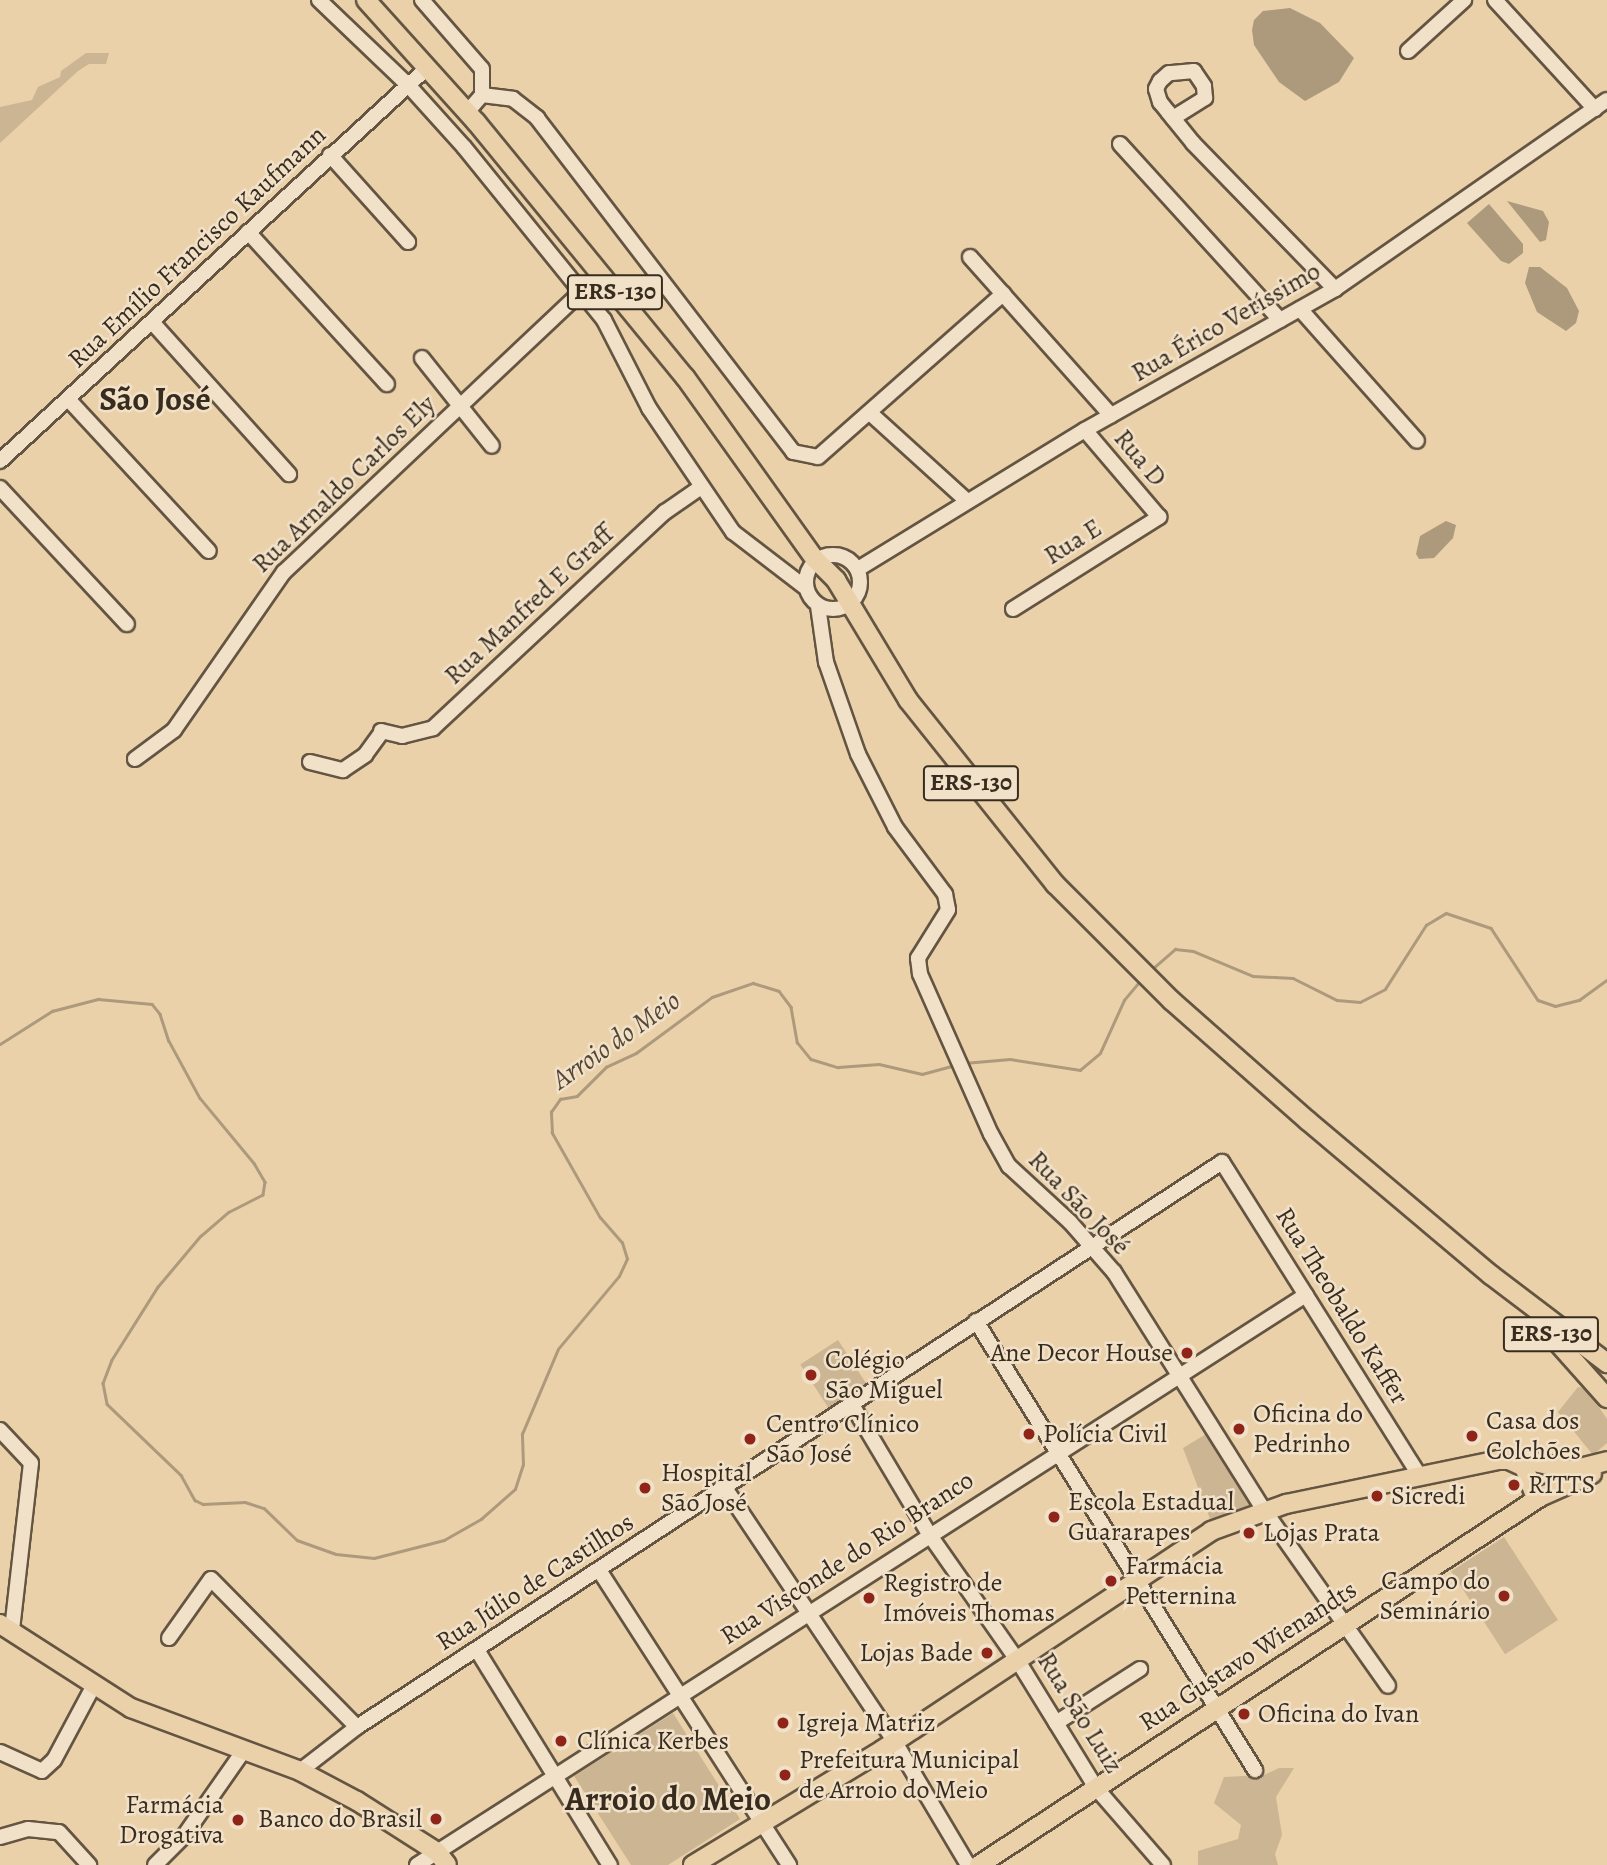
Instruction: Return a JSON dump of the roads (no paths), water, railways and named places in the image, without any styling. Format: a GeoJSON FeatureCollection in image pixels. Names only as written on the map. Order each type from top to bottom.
{"type":"FeatureCollection","features":[{"type":"Feature","properties":{"kind":"main road","name":"ERS-130"},"geometry":{"type":"LineString","coordinates":[[366,0],[467,112],[685,377],[815,559],[853,606],[908,700],[1017,842],[1111,943],[1171,1001],[1490,1275],[1584,1366],[1607,1398]]}},
{"type":"Feature","properties":{"kind":"main road","name":"ERS-130"},"geometry":{"type":"LineString","coordinates":[[1490,1275],[1607,1363]]}},
{"type":"Feature","properties":{"kind":"main road"},"geometry":{"type":"LineString","coordinates":[[1509,1460],[1524,1467],[1536,1499]]}},
{"type":"Feature","properties":{"kind":"main road"},"geometry":{"type":"LineString","coordinates":[[693,1865],[895,1742],[1211,1531],[1264,1510],[1420,1476],[1509,1460],[1600,1467]]}},
{"type":"Feature","properties":{"kind":"main road","name":"Rua Gustavo Wienandts"},"geometry":{"type":"LineString","coordinates":[[979,1865],[1536,1499],[1600,1467]]}},
{"type":"Feature","properties":{"kind":"main road"},"geometry":{"type":"LineString","coordinates":[[6,1628],[131,1708],[242,1753],[300,1771],[442,1858]]}},
{"type":"Feature","properties":{"kind":"street"},"geometry":{"type":"LineString","coordinates":[[319,0],[409,86],[604,320],[649,408],[733,532],[806,588],[818,606],[853,606],[861,587],[858,569],[848,559],[835,556],[815,559],[806,588]]}},
{"type":"Feature","properties":{"kind":"street"},"geometry":{"type":"LineString","coordinates":[[1408,51],[1464,0]]}},
{"type":"Feature","properties":{"kind":"street"},"geometry":{"type":"LineString","coordinates":[[1495,0],[1601,104]]}},
{"type":"Feature","properties":{"kind":"street"},"geometry":{"type":"LineString","coordinates":[[429,2],[482,69],[537,118],[793,452],[818,457],[1003,294]]}},
{"type":"Feature","properties":{"kind":"street","name":"Rua Emílio Francisco Kaufmann"},"geometry":{"type":"LineString","coordinates":[[0,461],[427,68]]}},
{"type":"Feature","properties":{"kind":"street"},"geometry":{"type":"LineString","coordinates":[[467,112],[482,95],[482,69]]}},
{"type":"Feature","properties":{"kind":"street"},"geometry":{"type":"LineString","coordinates":[[482,95],[513,99]]}},
{"type":"Feature","properties":{"kind":"street","name":"Rua Érico Veríssimo"},"geometry":{"type":"LineString","coordinates":[[858,569],[1085,430],[1335,289],[1601,104]]}},
{"type":"Feature","properties":{"kind":"street"},"geometry":{"type":"LineString","coordinates":[[1173,118],[1335,289]]}},
{"type":"Feature","properties":{"kind":"street"},"geometry":{"type":"LineString","coordinates":[[1120,144],[1280,320]]}},
{"type":"Feature","properties":{"kind":"street"},"geometry":{"type":"LineString","coordinates":[[330,155],[408,242]]}},
{"type":"Feature","properties":{"kind":"street"},"geometry":{"type":"LineString","coordinates":[[248,232],[387,384]]}},
{"type":"Feature","properties":{"kind":"street"},"geometry":{"type":"LineString","coordinates":[[970,257],[1111,415]]}},
{"type":"Feature","properties":{"kind":"street","name":"Rua Arnaldo Carlos Ely"},"geometry":{"type":"LineString","coordinates":[[135,759],[174,730],[284,572],[581,292]]}},
{"type":"Feature","properties":{"kind":"street"},"geometry":{"type":"LineString","coordinates":[[1300,309],[1417,441]]}},
{"type":"Feature","properties":{"kind":"street"},"geometry":{"type":"LineString","coordinates":[[152,322],[289,474]]}},
{"type":"Feature","properties":{"kind":"street"},"geometry":{"type":"LineString","coordinates":[[422,358],[492,446]]}},
{"type":"Feature","properties":{"kind":"street"},"geometry":{"type":"LineString","coordinates":[[68,399],[209,551]]}},
{"type":"Feature","properties":{"kind":"street"},"geometry":{"type":"LineString","coordinates":[[870,413],[967,501]]}},
{"type":"Feature","properties":{"kind":"street","name":"Rua D"},"geometry":{"type":"LineString","coordinates":[[1085,430],[1159,517]]}},
{"type":"Feature","properties":{"kind":"street","name":"Rua Manfred E Graff"},"geometry":{"type":"LineString","coordinates":[[310,762],[344,770],[365,755],[382,731],[402,736],[433,729],[666,512],[701,487]]}},
{"type":"Feature","properties":{"kind":"street"},"geometry":{"type":"LineString","coordinates":[[0,488],[127,624]]}},
{"type":"Feature","properties":{"kind":"street","name":"Rua E"},"geometry":{"type":"LineString","coordinates":[[1013,609],[1159,517]]}},
{"type":"Feature","properties":{"kind":"street","name":"Rua São José"},"geometry":{"type":"LineString","coordinates":[[818,606],[826,662],[858,754],[895,827],[945,894],[948,910],[918,958],[919,974],[1009,1166],[1093,1245],[1181,1374],[1264,1510],[1341,1625],[1388,1686]]}},
{"type":"Feature","properties":{"kind":"street","name":"Rua Júlio de Castilhos"},"geometry":{"type":"LineString","coordinates":[[300,1771],[357,1727],[1222,1162]]}},
{"type":"Feature","properties":{"kind":"street","name":"Rua Theobaldo Kaffer"},"geometry":{"type":"LineString","coordinates":[[1222,1162],[1420,1476]]}},
{"type":"Feature","properties":{"kind":"street","name":"Rua Visconde do Rio Branco"},"geometry":{"type":"LineString","coordinates":[[417,1865],[442,1858],[553,1778],[805,1613],[1306,1295]]}},
{"type":"Feature","properties":{"kind":"street"},"geometry":{"type":"LineString","coordinates":[[976,1321],[1055,1454],[1139,1581],[1255,1770]]}},
{"type":"Feature","properties":{"kind":"street","name":"Rua São Luiz"},"geometry":{"type":"LineString","coordinates":[[851,1403],[929,1534],[1018,1661],[1096,1788],[1163,1865]]}},
{"type":"Feature","properties":{"kind":"street"},"geometry":{"type":"LineString","coordinates":[[0,1430],[31,1463],[6,1628]]}},
{"type":"Feature","properties":{"kind":"street"},"geometry":{"type":"LineString","coordinates":[[725,1488],[805,1613],[895,1742],[968,1865]]}},
{"type":"Feature","properties":{"kind":"street"},"geometry":{"type":"LineString","coordinates":[[599,1570],[789,1865]]}},
{"type":"Feature","properties":{"kind":"street"},"geometry":{"type":"LineString","coordinates":[[169,1638],[211,1579],[357,1727]]}},
{"type":"Feature","properties":{"kind":"street"},"geometry":{"type":"LineString","coordinates":[[477,1650],[553,1778],[610,1865]]}},
{"type":"Feature","properties":{"kind":"street"},"geometry":{"type":"LineString","coordinates":[[1056,1723],[1140,1669]]}},
{"type":"Feature","properties":{"kind":"street"},"geometry":{"type":"LineString","coordinates":[[0,1752],[41,1771],[54,1760],[94,1685]]}},
{"type":"Feature","properties":{"kind":"street"},"geometry":{"type":"LineString","coordinates":[[155,1865],[184,1836],[242,1753]]}},
{"type":"Feature","properties":{"kind":"street"},"geometry":{"type":"LineString","coordinates":[[5,1836],[27,1829],[59,1832],[89,1865]]}},
{"type":"Feature","properties":{"kind":"waterway","name":"Arroio do Meio"},"geometry":{"type":"LineString","coordinates":[[1151,970],[1175,949],[1193,951],[1253,976],[1293,978],[1337,1000],[1360,1002],[1385,989],[1426,925],[1446,913],[1491,928],[1538,1000],[1555,1006],[1579,1000],[1607,980]]}},
{"type":"Feature","properties":{"kind":"waterway","name":"Arroio do Meio"},"geometry":{"type":"LineString","coordinates":[[964,1063],[1010,1059],[1080,1070],[1100,1053],[1124,1000],[1141,980]]}},
{"type":"Feature","properties":{"kind":"waterway","name":"Arroio do Meio"},"geometry":{"type":"LineString","coordinates":[[0,1044],[52,1011],[98,999],[152,1004],[160,1014],[169,1041],[200,1098],[254,1163],[265,1182],[263,1195],[229,1212],[201,1236],[158,1287],[112,1360],[103,1383],[107,1404],[181,1475],[195,1500],[203,1504],[245,1502],[264,1508],[297,1540],[336,1554],[374,1558],[444,1540],[481,1519],[515,1489],[523,1465],[522,1434],[558,1349],[619,1276],[627,1259],[622,1243],[600,1218],[552,1133],[551,1112],[560,1099],[577,1096],[606,1067],[636,1053],[712,997],[753,983],[779,991],[791,1007],[797,1042],[811,1059],[838,1067],[879,1064],[922,1074],[955,1065]]}},
{"type":"Feature","properties":{"kind":"place","name":"Ane Decor House"},"geometry":{"type":"Point","coordinates":[1187,1353]}},
{"type":"Feature","properties":{"kind":"place","name":"Colégio São Miguel"},"geometry":{"type":"Point","coordinates":[811,1375]}},
{"type":"Feature","properties":{"kind":"place","name":"Oficina do Pedrinho"},"geometry":{"type":"Point","coordinates":[1239,1429]}},
{"type":"Feature","properties":{"kind":"place","name":"Polícia Civil"},"geometry":{"type":"Point","coordinates":[1029,1434]}},
{"type":"Feature","properties":{"kind":"place","name":"Casa dos Colchões"},"geometry":{"type":"Point","coordinates":[1472,1436]}},
{"type":"Feature","properties":{"kind":"place","name":"Centro Clínico São José"},"geometry":{"type":"Point","coordinates":[750,1439]}},
{"type":"Feature","properties":{"kind":"place","name":"RITTS"},"geometry":{"type":"Point","coordinates":[1514,1485]}},
{"type":"Feature","properties":{"kind":"place","name":"Hospital São José"},"geometry":{"type":"Point","coordinates":[645,1488]}},
{"type":"Feature","properties":{"kind":"place","name":"Sicredi"},"geometry":{"type":"Point","coordinates":[1377,1496]}},
{"type":"Feature","properties":{"kind":"place","name":"Escola Estadual Guararapes"},"geometry":{"type":"Point","coordinates":[1054,1517]}},
{"type":"Feature","properties":{"kind":"place","name":"Lojas Prata"},"geometry":{"type":"Point","coordinates":[1249,1533]}},
{"type":"Feature","properties":{"kind":"place","name":"Farmácia Petternina"},"geometry":{"type":"Point","coordinates":[1111,1581]}},
{"type":"Feature","properties":{"kind":"place","name":"Campo do Seminário"},"geometry":{"type":"Point","coordinates":[1504,1596]}},
{"type":"Feature","properties":{"kind":"place","name":"Registro de Imóveis Thomas"},"geometry":{"type":"Point","coordinates":[869,1598]}},
{"type":"Feature","properties":{"kind":"place","name":"Lojas Bade"},"geometry":{"type":"Point","coordinates":[987,1653]}},
{"type":"Feature","properties":{"kind":"place","name":"Oficina do Ivan"},"geometry":{"type":"Point","coordinates":[1244,1714]}},
{"type":"Feature","properties":{"kind":"place","name":"Igreja Matriz"},"geometry":{"type":"Point","coordinates":[783,1723]}},
{"type":"Feature","properties":{"kind":"place","name":"Clínica Kerbes"},"geometry":{"type":"Point","coordinates":[561,1741]}},
{"type":"Feature","properties":{"kind":"place","name":"Prefeitura Municipal de Arroio do Meio"},"geometry":{"type":"Point","coordinates":[785,1775]}},
{"type":"Feature","properties":{"kind":"place","name":"Banco do Brasil"},"geometry":{"type":"Point","coordinates":[436,1819]}},
{"type":"Feature","properties":{"kind":"place","name":"Farmácia Drogativa"},"geometry":{"type":"Point","coordinates":[238,1820]}},
{"type":"Feature","properties":{"kind":"district","name":"São José"},"geometry":{"type":"Point","coordinates":[155,399]}},
{"type":"Feature","properties":{"kind":"district","name":"Arroio do Meio"},"geometry":{"type":"Point","coordinates":[668,1799]}}]}
